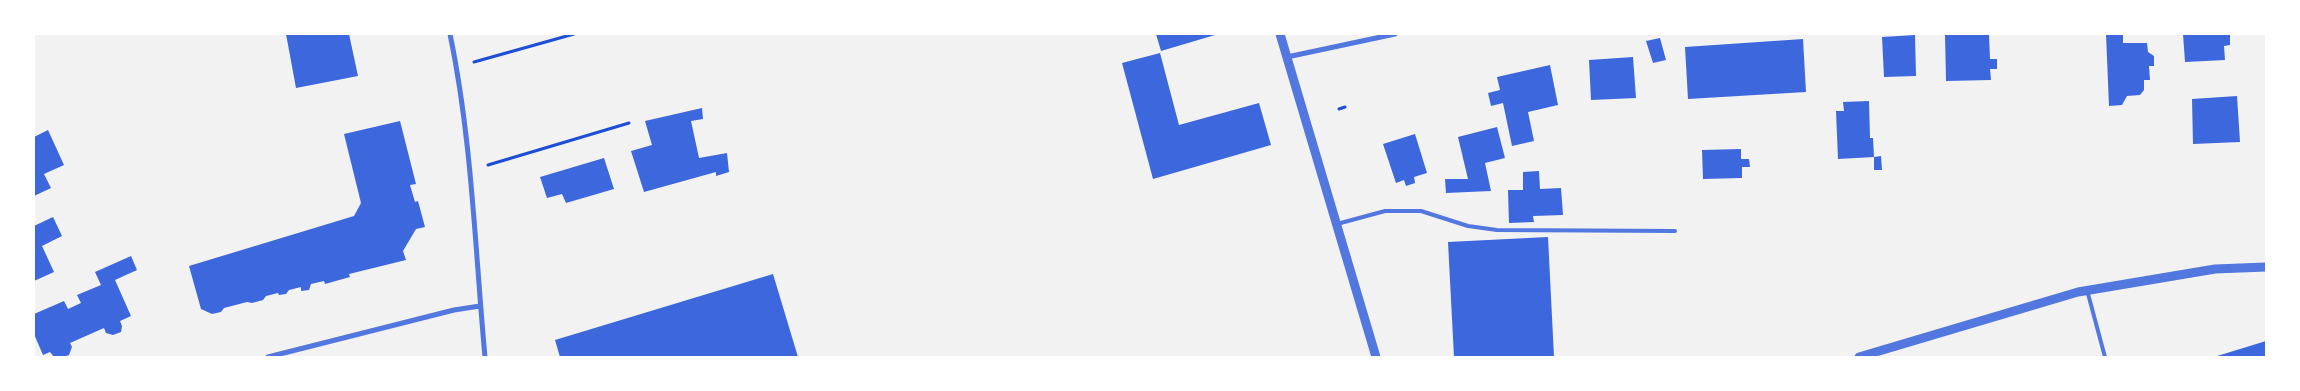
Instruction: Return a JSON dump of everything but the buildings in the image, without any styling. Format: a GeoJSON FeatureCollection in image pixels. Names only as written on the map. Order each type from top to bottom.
{"type":"FeatureCollection","features":[{"type":"Feature","properties":{"kind":"street"},"geometry":{"type":"LineString","coordinates":[[450,34],[470,170],[485,357]]}},
{"type":"Feature","properties":{"kind":"street"},"geometry":{"type":"LineString","coordinates":[[1280,34],[1376,357]]}},
{"type":"Feature","properties":{"kind":"street"},"geometry":{"type":"LineString","coordinates":[[1287,57],[1395,34]]}},
{"type":"Feature","properties":{"kind":"street"},"geometry":{"type":"LineString","coordinates":[[1859,357],[1942,331],[2087,290],[2215,269],[2266,267]]}},
{"type":"Feature","properties":{"kind":"street"},"geometry":{"type":"LineString","coordinates":[[268,357],[454,310],[480,306]]}},
{"type":"Feature","properties":{"kind":"lane"},"geometry":{"type":"LineString","coordinates":[[1337,224],[1384,211],[1421,211],[1468,226],[1497,230],[1675,231]]}},
{"type":"Feature","properties":{"kind":"lane"},"geometry":{"type":"LineString","coordinates":[[2087,290],[2105,357]]}},
{"type":"Feature","properties":{"kind":"path"},"geometry":{"type":"LineString","coordinates":[[495,57],[574,34]]}},
{"type":"Feature","properties":{"kind":"path"},"geometry":{"type":"LineString","coordinates":[[1339,109],[1345,107]]}},
{"type":"Feature","properties":{"kind":"path"},"geometry":{"type":"LineString","coordinates":[[470,170],[629,123]]}}]}
